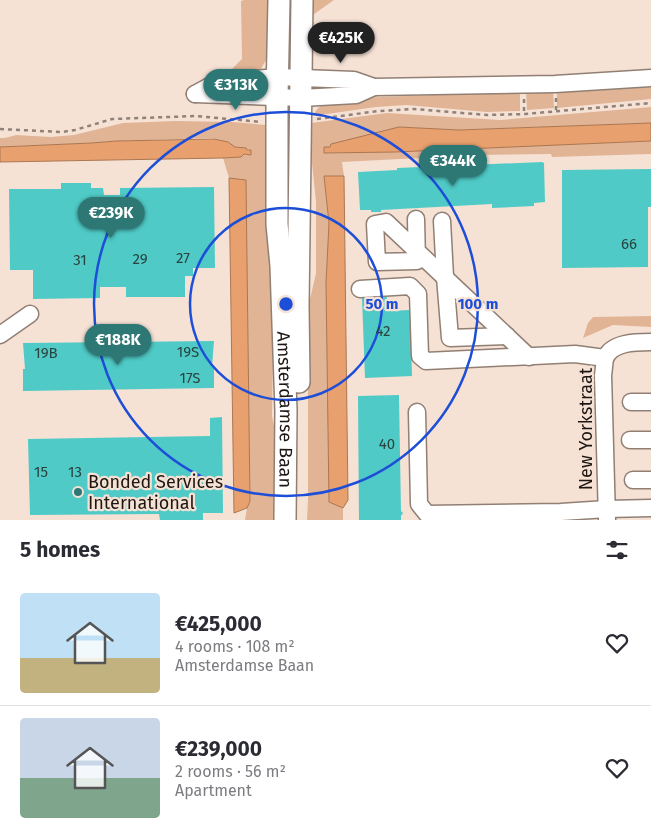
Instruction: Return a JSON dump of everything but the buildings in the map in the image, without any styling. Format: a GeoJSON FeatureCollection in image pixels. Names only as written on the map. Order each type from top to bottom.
{"type":"FeatureCollection","features":[{"type":"Feature","properties":{"kind":"main road","name":"Amsterdamse Baan"},"geometry":{"type":"LineString","coordinates":[[279,0],[276,224],[281,266],[286,401],[285,520]]}},
{"type":"Feature","properties":{"kind":"main road","name":"Amsterdamse Baan"},"geometry":{"type":"LineString","coordinates":[[299,520],[298,306],[302,0]]}},
{"type":"Feature","properties":{"kind":"street"},"geometry":{"type":"LineString","coordinates":[[277,87],[356,95],[374,87],[555,84],[651,78]]}},
{"type":"Feature","properties":{"kind":"street"},"geometry":{"type":"LineString","coordinates":[[416,219],[416,251],[529,356]]}},
{"type":"Feature","properties":{"kind":"street"},"geometry":{"type":"LineString","coordinates":[[442,221],[450,338],[507,336]]}},
{"type":"Feature","properties":{"kind":"street"},"geometry":{"type":"LineString","coordinates":[[360,289],[410,286],[418,294],[420,356],[426,361],[575,354],[606,358]]}},
{"type":"Feature","properties":{"kind":"street"},"geometry":{"type":"LineString","coordinates":[[476,307],[477,337]]}},
{"type":"Feature","properties":{"kind":"street"},"geometry":{"type":"LineString","coordinates":[[0,335],[30,314]]}},
{"type":"Feature","properties":{"kind":"street","name":"New Yorkstraat"},"geometry":{"type":"LineString","coordinates":[[607,515],[603,375],[606,358],[614,348],[633,342],[651,342]]}},
{"type":"Feature","properties":{"kind":"street"},"geometry":{"type":"LineString","coordinates":[[631,402],[651,402]]}},
{"type":"Feature","properties":{"kind":"street"},"geometry":{"type":"LineString","coordinates":[[417,412],[419,504],[427,514],[488,517],[607,515],[651,508]]}},
{"type":"Feature","properties":{"kind":"street"},"geometry":{"type":"LineString","coordinates":[[630,440],[651,440]]}},
{"type":"Feature","properties":{"kind":"street"},"geometry":{"type":"LineString","coordinates":[[633,480],[651,480]]}},
{"type":"Feature","properties":{"kind":"path"},"geometry":{"type":"LineString","coordinates":[[525,114],[651,103]]}},
{"type":"Feature","properties":{"kind":"shaded area"},"geometry":{"type":"Polygon","coordinates":[[[272,0],[269,55],[259,72],[223,78],[242,59],[241,1],[272,0]]]}},
{"type":"Feature","properties":{"kind":"shaded area"},"geometry":{"type":"Polygon","coordinates":[[[311,0],[334,0],[310,17],[311,0]]]}},
{"type":"Feature","properties":{"kind":"shaded area"},"geometry":{"type":"Polygon","coordinates":[[[651,87],[651,99],[557,108],[557,90],[651,87]]]}},
{"type":"Feature","properties":{"kind":"shaded area"},"geometry":{"type":"Polygon","coordinates":[[[553,90],[554,108],[527,110],[526,91],[553,90]]]}},
{"type":"Feature","properties":{"kind":"shaded area"},"geometry":{"type":"Polygon","coordinates":[[[520,92],[520,111],[487,112],[406,105],[313,115],[325,103],[337,101],[379,97],[520,92]]]}},
{"type":"Feature","properties":{"kind":"shaded area"},"geometry":{"type":"Polygon","coordinates":[[[651,107],[651,123],[459,130],[399,127],[330,152],[651,141],[651,154],[552,157],[551,154],[477,155],[342,162],[344,176],[324,176],[329,223],[329,501],[343,508],[343,520],[307,520],[308,308],[316,273],[316,202],[312,163],[311,123],[387,113],[500,120],[651,107]]]}},
{"type":"Feature","properties":{"kind":"shaded area"},"geometry":{"type":"Polygon","coordinates":[[[176,121],[267,125],[274,282],[272,416],[281,458],[278,520],[245,520],[250,501],[245,180],[229,178],[223,158],[241,157],[244,154],[250,155],[251,150],[235,147],[213,138],[0,147],[0,138],[16,135],[51,137],[74,135],[123,123],[176,121]]]}},
{"type":"Feature","properties":{"kind":"shaded area"},"geometry":{"type":"Polygon","coordinates":[[[651,123],[651,141],[395,152],[324,153],[324,147],[330,147],[331,144],[399,127],[459,130],[651,123]]]}},
{"type":"Feature","properties":{"kind":"shaded area"},"geometry":{"type":"Polygon","coordinates":[[[214,139],[228,142],[235,147],[251,150],[251,155],[244,154],[241,157],[223,158],[0,162],[0,147],[117,141],[214,139]]]}},
{"type":"Feature","properties":{"kind":"shaded area"},"geometry":{"type":"Polygon","coordinates":[[[324,176],[344,176],[348,500],[343,508],[329,502],[326,283],[329,223],[324,176]]]}},
{"type":"Feature","properties":{"kind":"shaded area"},"geometry":{"type":"Polygon","coordinates":[[[229,178],[246,180],[250,501],[247,508],[234,513],[229,178]]]}},
{"type":"Feature","properties":{"kind":"shaded area"},"geometry":{"type":"Polygon","coordinates":[[[651,316],[651,327],[613,325],[583,338],[588,323],[593,317],[651,316]]]}},
{"type":"Feature","properties":{"kind":"place","name":"Bonded Services International"},"geometry":{"type":"Point","coordinates":[78,492]}}]}
